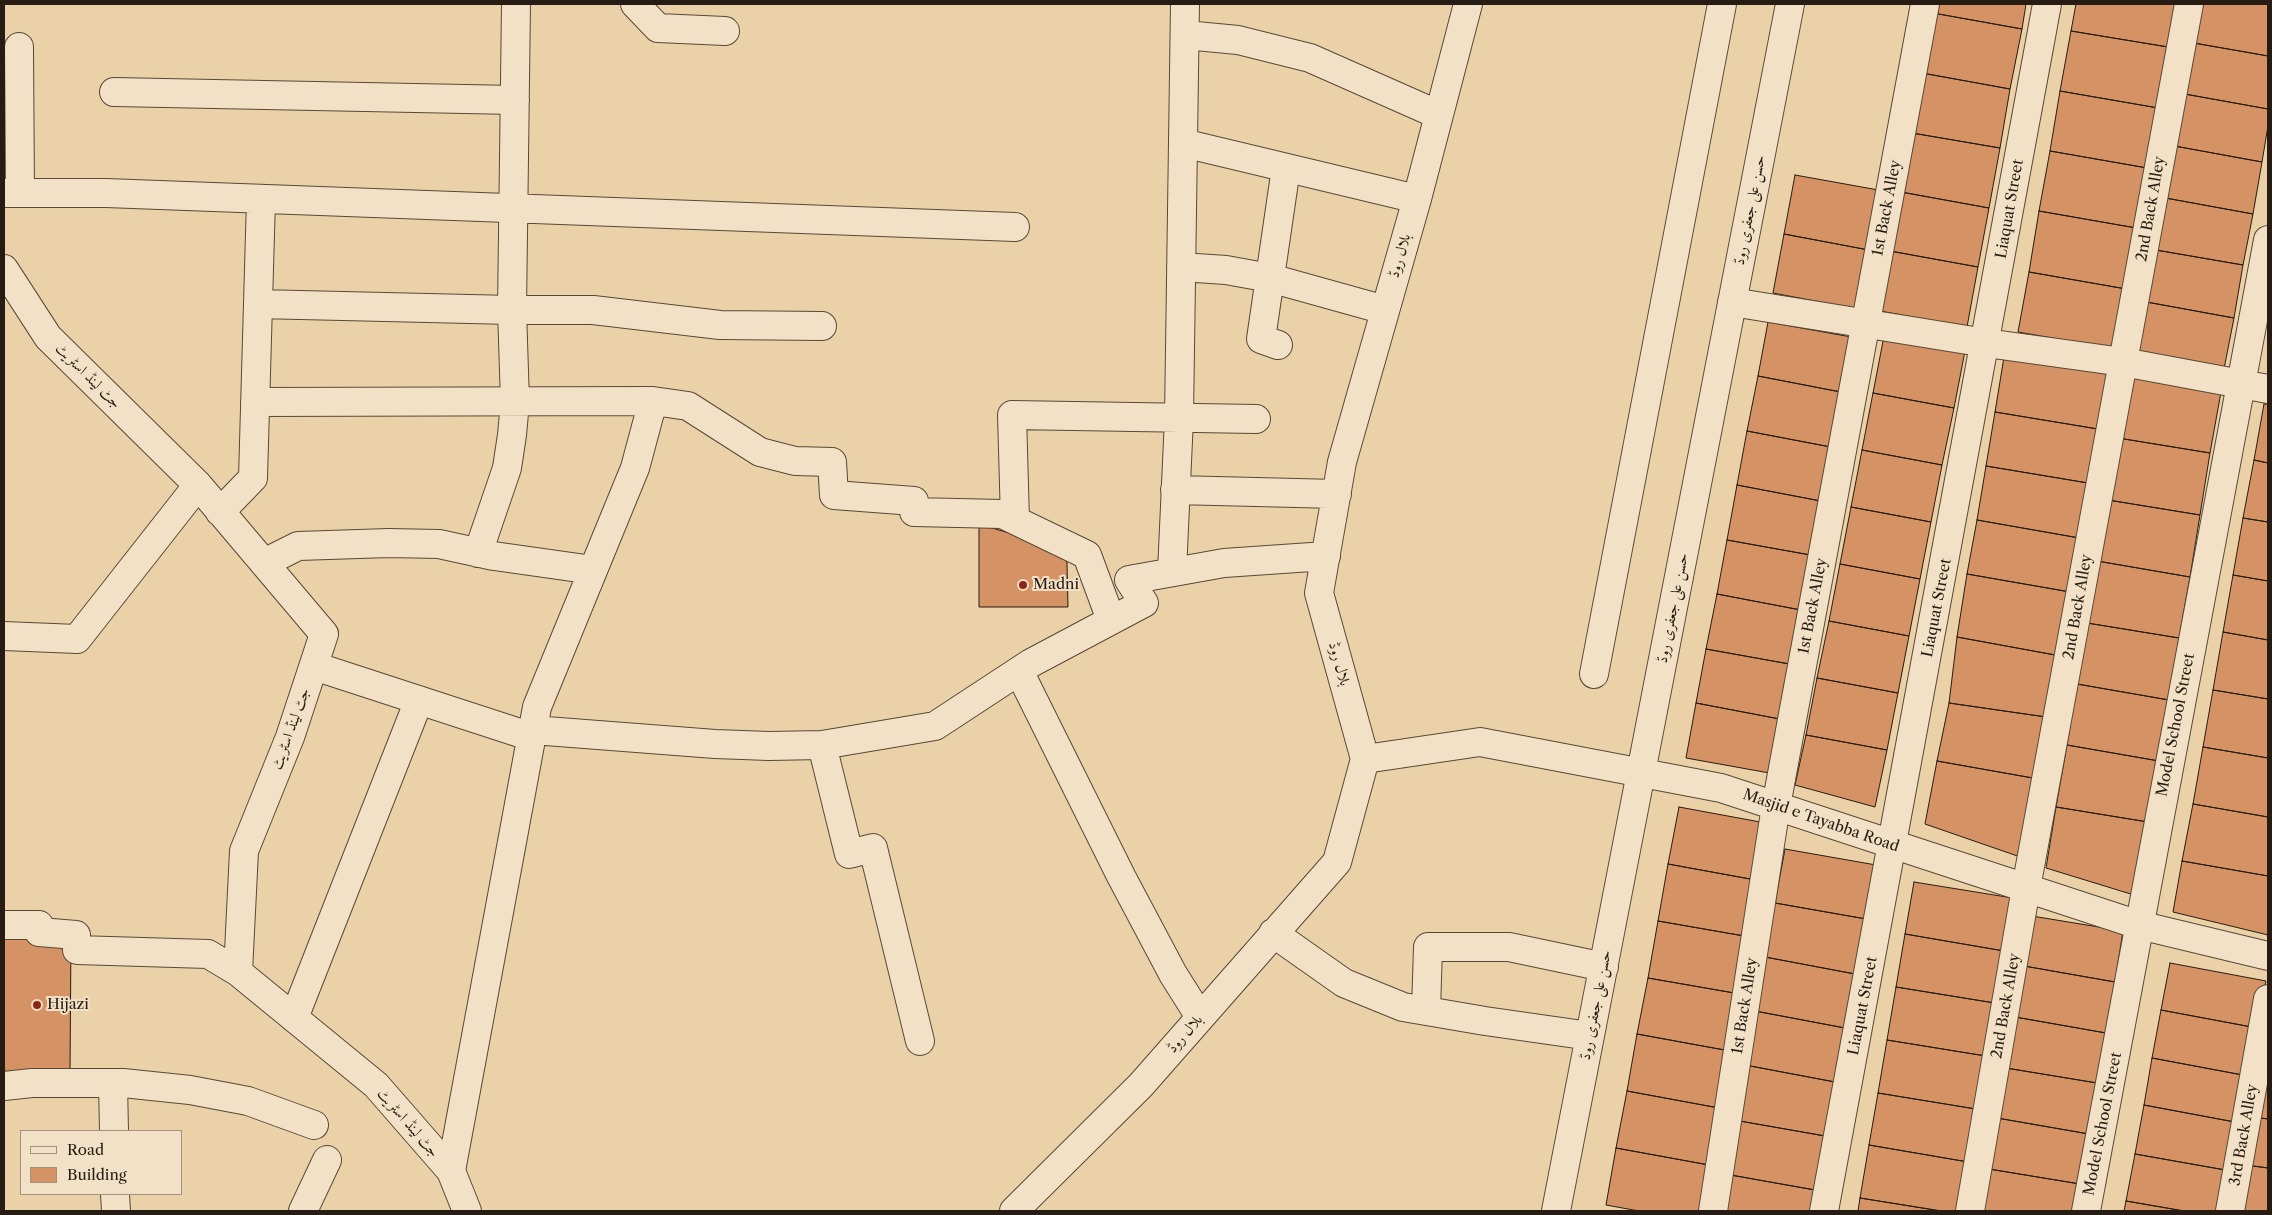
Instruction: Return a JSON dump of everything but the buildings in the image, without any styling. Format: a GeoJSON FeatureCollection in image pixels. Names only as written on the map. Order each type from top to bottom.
{"type":"FeatureCollection","features":[{"type":"Feature","properties":{"kind":"street"},"geometry":{"type":"LineString","coordinates":[[478,553],[507,468],[515,402],[512,310],[516,4]]}},
{"type":"Feature","properties":{"kind":"street"},"geometry":{"type":"LineString","coordinates":[[635,4],[658,28],[725,30]]}},
{"type":"Feature","properties":{"kind":"street"},"geometry":{"type":"LineString","coordinates":[[1172,572],[1179,418],[1185,4]]}},
{"type":"Feature","properties":{"kind":"street","name":"بلال روڈ"},"geometry":{"type":"LineString","coordinates":[[1014,1211],[1141,1085],[1337,862],[1365,759],[1319,593],[1342,462],[1417,198],[1468,4]]}},
{"type":"Feature","properties":{"kind":"street"},"geometry":{"type":"LineString","coordinates":[[1594,674],[1722,4]]}},
{"type":"Feature","properties":{"kind":"street","name":"حسن علی جعفری روڈ"},"geometry":{"type":"LineString","coordinates":[[1556,1211],[1790,4]]}},
{"type":"Feature","properties":{"kind":"street","name":"1st Back Alley"},"geometry":{"type":"LineString","coordinates":[[1714,1211],[1776,806],[1925,4]]}},
{"type":"Feature","properties":{"kind":"street","name":"Liaquat Street"},"geometry":{"type":"LineString","coordinates":[[1824,1211],[1986,343],[2047,4]]}},
{"type":"Feature","properties":{"kind":"street","name":"2nd Back Alley"},"geometry":{"type":"LineString","coordinates":[[1970,1211],[2026,888],[2189,4]]}},
{"type":"Feature","properties":{"kind":"street"},"geometry":{"type":"LineString","coordinates":[[1184,35],[1238,40],[1310,58],[1438,115]]}},
{"type":"Feature","properties":{"kind":"street"},"geometry":{"type":"LineString","coordinates":[[20,47],[12,193],[106,193],[261,198],[1015,227]]}},
{"type":"Feature","properties":{"kind":"street"},"geometry":{"type":"LineString","coordinates":[[114,92],[515,100]]}},
{"type":"Feature","properties":{"kind":"street"},"geometry":{"type":"LineString","coordinates":[[1183,143],[1417,198]]}},
{"type":"Feature","properties":{"kind":"street"},"geometry":{"type":"LineString","coordinates":[[1278,345],[1261,340],[1286,168]]}},
{"type":"Feature","properties":{"kind":"street"},"geometry":{"type":"LineString","coordinates":[[220,512],[253,478],[261,198]]}},
{"type":"Feature","properties":{"kind":"street","name":"Model School Street"},"geometry":{"type":"LineString","coordinates":[[2086,1211],[2268,240]]}},
{"type":"Feature","properties":{"kind":"street"},"geometry":{"type":"LineString","coordinates":[[1181,267],[1226,270],[1270,278],[1385,310]]}},
{"type":"Feature","properties":{"kind":"street","name":"جٹ لینڈ اسٹریٹ"},"geometry":{"type":"LineString","coordinates":[[4,269],[48,336],[198,485],[324,634],[290,737],[244,851],[238,972],[376,1086],[451,1171],[467,1211]]}},
{"type":"Feature","properties":{"kind":"street"},"geometry":{"type":"LineString","coordinates":[[1732,302],[1986,343],[2123,362],[2268,389]]}},
{"type":"Feature","properties":{"kind":"street"},"geometry":{"type":"LineString","coordinates":[[258,304],[593,310],[720,325],[822,326]]}},
{"type":"Feature","properties":{"kind":"street"},"geometry":{"type":"LineString","coordinates":[[255,402],[654,401],[688,406],[760,452],[795,461],[832,462],[834,495],[914,501],[914,512],[1002,514],[1087,555],[1110,620]]}},
{"type":"Feature","properties":{"kind":"street"},"geometry":{"type":"LineString","coordinates":[[451,1171],[537,707],[635,468],[654,401]]}},
{"type":"Feature","properties":{"kind":"street"},"geometry":{"type":"LineString","coordinates":[[1015,520],[1012,415],[1256,419]]}},
{"type":"Feature","properties":{"kind":"street"},"geometry":{"type":"LineString","coordinates":[[4,636],[77,639],[198,485]]}},
{"type":"Feature","properties":{"kind":"street"},"geometry":{"type":"LineString","coordinates":[[1175,490],[1337,494]]}},
{"type":"Feature","properties":{"kind":"street"},"geometry":{"type":"LineString","coordinates":[[264,563],[298,546],[439,544],[478,553],[593,570]]}},
{"type":"Feature","properties":{"kind":"street"},"geometry":{"type":"LineString","coordinates":[[314,666],[532,734],[715,744],[822,745],[935,726],[1020,671],[1144,603],[1129,580],[1224,563],[1326,556]]}},
{"type":"Feature","properties":{"kind":"street"},"geometry":{"type":"LineString","coordinates":[[1020,671],[1121,876],[1173,974],[1200,1017]]}},
{"type":"Feature","properties":{"kind":"street"},"geometry":{"type":"LineString","coordinates":[[294,1018],[419,700]]}},
{"type":"Feature","properties":{"kind":"street","name":"Masjid e Tayabba Road"},"geometry":{"type":"LineString","coordinates":[[1365,759],[1480,742],[1722,788],[1892,845],[2140,924],[2268,956]]}},
{"type":"Feature","properties":{"kind":"street"},"geometry":{"type":"LineString","coordinates":[[822,745],[848,854],[873,848],[920,1041]]}},
{"type":"Feature","properties":{"kind":"street"},"geometry":{"type":"LineString","coordinates":[[4,925],[39,925],[39,932],[76,934],[77,950],[208,954],[238,972]]}},
{"type":"Feature","properties":{"kind":"street"},"geometry":{"type":"LineString","coordinates":[[1273,933],[1344,983],[1403,1007],[1590,1036]]}},
{"type":"Feature","properties":{"kind":"street"},"geometry":{"type":"LineString","coordinates":[[1426,1011],[1428,947],[1509,947],[1604,967]]}},
{"type":"Feature","properties":{"kind":"street","name":"3rd Back Alley"},"geometry":{"type":"LineString","coordinates":[[2230,1211],[2268,999]]}},
{"type":"Feature","properties":{"kind":"street"},"geometry":{"type":"LineString","coordinates":[[4,1086],[32,1082],[113,1082],[190,1090],[248,1101],[314,1125]]}},
{"type":"Feature","properties":{"kind":"street"},"geometry":{"type":"LineString","coordinates":[[113,1082],[114,1130]]}},
{"type":"Feature","properties":{"kind":"street"},"geometry":{"type":"LineString","coordinates":[[303,1211],[326,1160]]}},
{"type":"Feature","properties":{"kind":"street"},"geometry":{"type":"LineString","coordinates":[[115,1195],[116,1211]]}},
{"type":"Feature","properties":{"kind":"place","name":"Madni"},"geometry":{"type":"Point","coordinates":[1023,585]}},
{"type":"Feature","properties":{"kind":"place","name":"Hijazi"},"geometry":{"type":"Point","coordinates":[37,1005]}}]}
